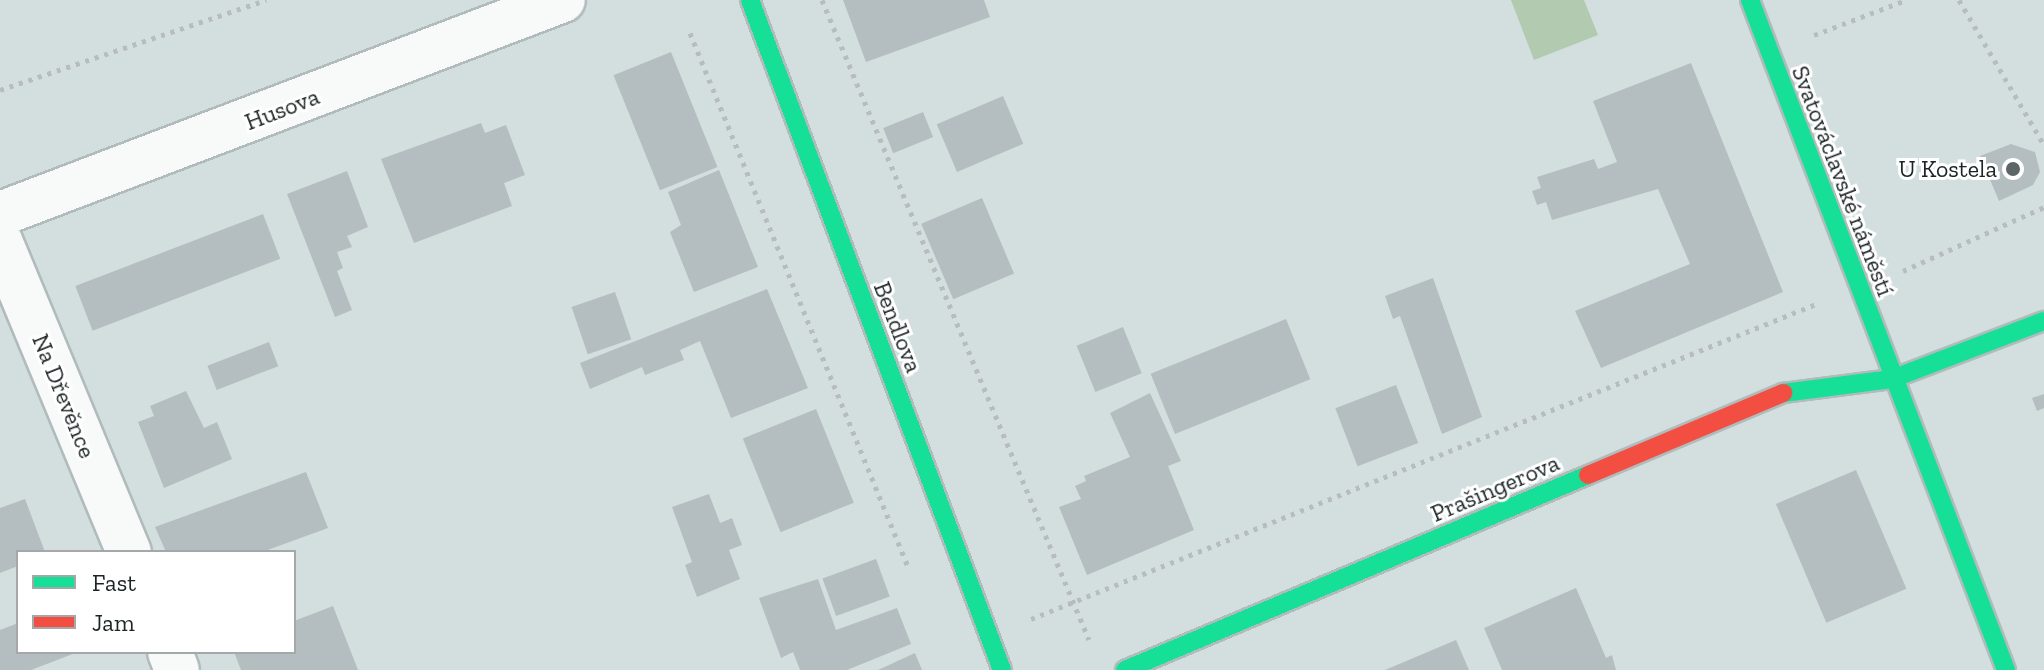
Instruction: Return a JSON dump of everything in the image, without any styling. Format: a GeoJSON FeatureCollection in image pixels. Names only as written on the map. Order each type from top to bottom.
{"type":"FeatureCollection","features":[{"type":"Feature","properties":{"kind":"street","name":"Husova"},"geometry":{"type":"LineString","coordinates":[[0,214],[563,0]]}},
{"type":"Feature","properties":{"kind":"street","name":"Bendlova"},"geometry":{"type":"LineString","coordinates":[[750,0],[1002,670]]}},
{"type":"Feature","properties":{"kind":"street","name":"Svatováclavské náměstí"},"geometry":{"type":"LineString","coordinates":[[1750,0],[1858,292],[2006,670]]}},
{"type":"Feature","properties":{"kind":"street","name":"Na Dřevěnce"},"geometry":{"type":"LineString","coordinates":[[0,241],[128,550]]}},
{"type":"Feature","properties":{"kind":"street"},"geometry":{"type":"LineString","coordinates":[[1892,379],[2044,321]]}},
{"type":"Feature","properties":{"kind":"street","name":"Prašingerova"},"geometry":{"type":"LineString","coordinates":[[1125,670],[1788,391],[1892,379]]}},
{"type":"Feature","properties":{"kind":"path"},"geometry":{"type":"LineString","coordinates":[[0,90],[266,0]]}},
{"type":"Feature","properties":{"kind":"path"},"geometry":{"type":"LineString","coordinates":[[822,0],[1090,643]]}},
{"type":"Feature","properties":{"kind":"path"},"geometry":{"type":"LineString","coordinates":[[1769,52],[1906,0]]}},
{"type":"Feature","properties":{"kind":"path"},"geometry":{"type":"LineString","coordinates":[[1959,0],[2044,145]]}},
{"type":"Feature","properties":{"kind":"path"},"geometry":{"type":"LineString","coordinates":[[690,33],[914,581]]}},
{"type":"Feature","properties":{"kind":"path"},"geometry":{"type":"LineString","coordinates":[[1858,292],[2044,207]]}},
{"type":"Feature","properties":{"kind":"path"},"geometry":{"type":"LineString","coordinates":[[989,636],[1832,298]]}},
{"type":"Feature","properties":{"kind":"green space"},"geometry":{"type":"Polygon","coordinates":[[[1511,0],[1584,0],[1598,35],[1534,60],[1511,0]]]}},
{"type":"Feature","properties":{"kind":"building"},"geometry":{"type":"Polygon","coordinates":[[[843,0],[984,0],[990,17],[866,62],[843,0]]]}},
{"type":"Feature","properties":{"kind":"building"},"geometry":{"type":"Polygon","coordinates":[[[671,52],[717,167],[660,190],[614,75],[671,52]]]}},
{"type":"Feature","properties":{"kind":"building"},"geometry":{"type":"Polygon","coordinates":[[[1691,63],[1783,292],[1601,368],[1575,311],[1690,264],[1658,189],[1552,220],[1546,202],[1537,205],[1532,191],[1541,188],[1537,177],[1594,159],[1598,169],[1617,162],[1593,101],[1691,63]]]}},
{"type":"Feature","properties":{"kind":"building"},"geometry":{"type":"Polygon","coordinates":[[[1003,96],[1023,144],[957,172],[937,124],[1003,96]]]}},
{"type":"Feature","properties":{"kind":"building"},"geometry":{"type":"Polygon","coordinates":[[[923,112],[933,137],[893,153],[883,128],[923,112]]]}},
{"type":"Feature","properties":{"kind":"building"},"geometry":{"type":"Polygon","coordinates":[[[481,123],[485,133],[506,125],[525,175],[504,183],[512,206],[414,243],[381,159],[481,123]]]}},
{"type":"Feature","properties":{"kind":"building"},"geometry":{"type":"Polygon","coordinates":[[[2011,144],[2035,152],[2040,172],[2033,185],[1999,201],[1980,156],[2011,144]]]}},
{"type":"Feature","properties":{"kind":"building"},"geometry":{"type":"Polygon","coordinates":[[[719,170],[758,267],[694,292],[670,232],[681,225],[668,192],[719,170]]]}},
{"type":"Feature","properties":{"kind":"building"},"geometry":{"type":"Polygon","coordinates":[[[347,171],[368,227],[347,236],[352,247],[337,252],[343,268],[337,271],[352,310],[335,317],[287,194],[347,171]]]}},
{"type":"Feature","properties":{"kind":"building"},"geometry":{"type":"Polygon","coordinates":[[[982,198],[1014,273],[953,299],[921,224],[982,198]]]}},
{"type":"Feature","properties":{"kind":"building"},"geometry":{"type":"Polygon","coordinates":[[[263,214],[280,259],[93,331],[75,286],[263,214]]]}},
{"type":"Feature","properties":{"kind":"building"},"geometry":{"type":"Polygon","coordinates":[[[1433,278],[1482,417],[1442,434],[1400,316],[1393,319],[1385,296],[1433,278]]]}},
{"type":"Feature","properties":{"kind":"building"},"geometry":{"type":"Polygon","coordinates":[[[767,289],[808,388],[731,418],[700,341],[680,350],[684,360],[645,375],[642,367],[590,389],[580,363],[767,289]]]}},
{"type":"Feature","properties":{"kind":"building"},"geometry":{"type":"Polygon","coordinates":[[[615,292],[631,339],[588,354],[572,307],[615,292]]]}},
{"type":"Feature","properties":{"kind":"building"},"geometry":{"type":"Polygon","coordinates":[[[1286,319],[1310,379],[1175,434],[1151,374],[1286,319]]]}},
{"type":"Feature","properties":{"kind":"building"},"geometry":{"type":"Polygon","coordinates":[[[1123,327],[1142,373],[1095,392],[1077,346],[1123,327]]]}},
{"type":"Feature","properties":{"kind":"building"},"geometry":{"type":"Polygon","coordinates":[[[269,342],[278,366],[217,390],[207,366],[269,342]]]}},
{"type":"Feature","properties":{"kind":"building"},"geometry":{"type":"Polygon","coordinates":[[[1396,385],[1418,443],[1358,466],[1335,408],[1396,385]]]}},
{"type":"Feature","properties":{"kind":"building"},"geometry":{"type":"Polygon","coordinates":[[[186,391],[204,428],[217,422],[232,459],[164,488],[138,422],[154,416],[150,406],[186,391]]]}},
{"type":"Feature","properties":{"kind":"building"},"geometry":{"type":"Polygon","coordinates":[[[1150,393],[1181,461],[1168,466],[1194,530],[1087,575],[1059,507],[1081,499],[1075,486],[1086,481],[1084,476],[1130,457],[1110,413],[1150,393]]]}},
{"type":"Feature","properties":{"kind":"building"},"geometry":{"type":"Polygon","coordinates":[[[2044,394],[2044,408],[2037,411],[2032,398],[2044,394]]]}},
{"type":"Feature","properties":{"kind":"building"},"geometry":{"type":"Polygon","coordinates":[[[816,409],[854,503],[781,532],[743,439],[816,409]]]}},
{"type":"Feature","properties":{"kind":"building"},"geometry":{"type":"Polygon","coordinates":[[[1856,470],[1906,589],[1826,623],[1776,504],[1856,470]]]}},
{"type":"Feature","properties":{"kind":"building"},"geometry":{"type":"Polygon","coordinates":[[[306,472],[328,528],[268,550],[165,550],[155,527],[306,472]]]}},
{"type":"Feature","properties":{"kind":"building"},"geometry":{"type":"Polygon","coordinates":[[[709,494],[720,523],[732,518],[742,545],[729,550],[740,579],[697,597],[685,565],[692,562],[672,507],[709,494]]]}},
{"type":"Feature","properties":{"kind":"building"},"geometry":{"type":"Polygon","coordinates":[[[25,499],[44,550],[16,550],[16,567],[0,573],[0,508],[25,499]]]}},
{"type":"Feature","properties":{"kind":"building"},"geometry":{"type":"Polygon","coordinates":[[[876,559],[890,597],[836,616],[822,578],[876,559]]]}},
{"type":"Feature","properties":{"kind":"building"},"geometry":{"type":"Polygon","coordinates":[[[818,579],[836,630],[897,608],[911,644],[847,670],[800,670],[793,652],[781,658],[759,598],[818,579]]]}},
{"type":"Feature","properties":{"kind":"building"},"geometry":{"type":"Polygon","coordinates":[[[1576,588],[1606,658],[1612,655],[1616,670],[1502,670],[1484,628],[1576,588]]]}},
{"type":"Feature","properties":{"kind":"building"},"geometry":{"type":"Polygon","coordinates":[[[333,606],[358,670],[241,670],[235,654],[296,654],[296,620],[333,606]]]}},
{"type":"Feature","properties":{"kind":"building"},"geometry":{"type":"Polygon","coordinates":[[[16,624],[16,654],[73,654],[31,670],[0,670],[0,630],[16,624]]]}},
{"type":"Feature","properties":{"kind":"building"},"geometry":{"type":"Polygon","coordinates":[[[1456,640],[1469,670],[1385,670],[1456,640]]]}},
{"type":"Feature","properties":{"kind":"building"},"geometry":{"type":"Polygon","coordinates":[[[915,653],[922,670],[878,670],[915,653]]]}},
{"type":"Feature","properties":{"kind":"traffic: fast"},"geometry":{"type":"LineString","coordinates":[[750,0],[1002,670]]}},
{"type":"Feature","properties":{"kind":"traffic: fast"},"geometry":{"type":"LineString","coordinates":[[1750,0],[2006,670]]}},
{"type":"Feature","properties":{"kind":"traffic: fast"},"geometry":{"type":"LineString","coordinates":[[1783,393],[1892,379],[2044,321]]}},
{"type":"Feature","properties":{"kind":"traffic: fast"},"geometry":{"type":"LineString","coordinates":[[1125,670],[1588,475]]}},
{"type":"Feature","properties":{"kind":"traffic: jam"},"geometry":{"type":"LineString","coordinates":[[1588,475],[1783,393]]}},
{"type":"Feature","properties":{"kind":"place","name":"U Kostela"},"geometry":{"type":"Point","coordinates":[2013,169]}}]}
